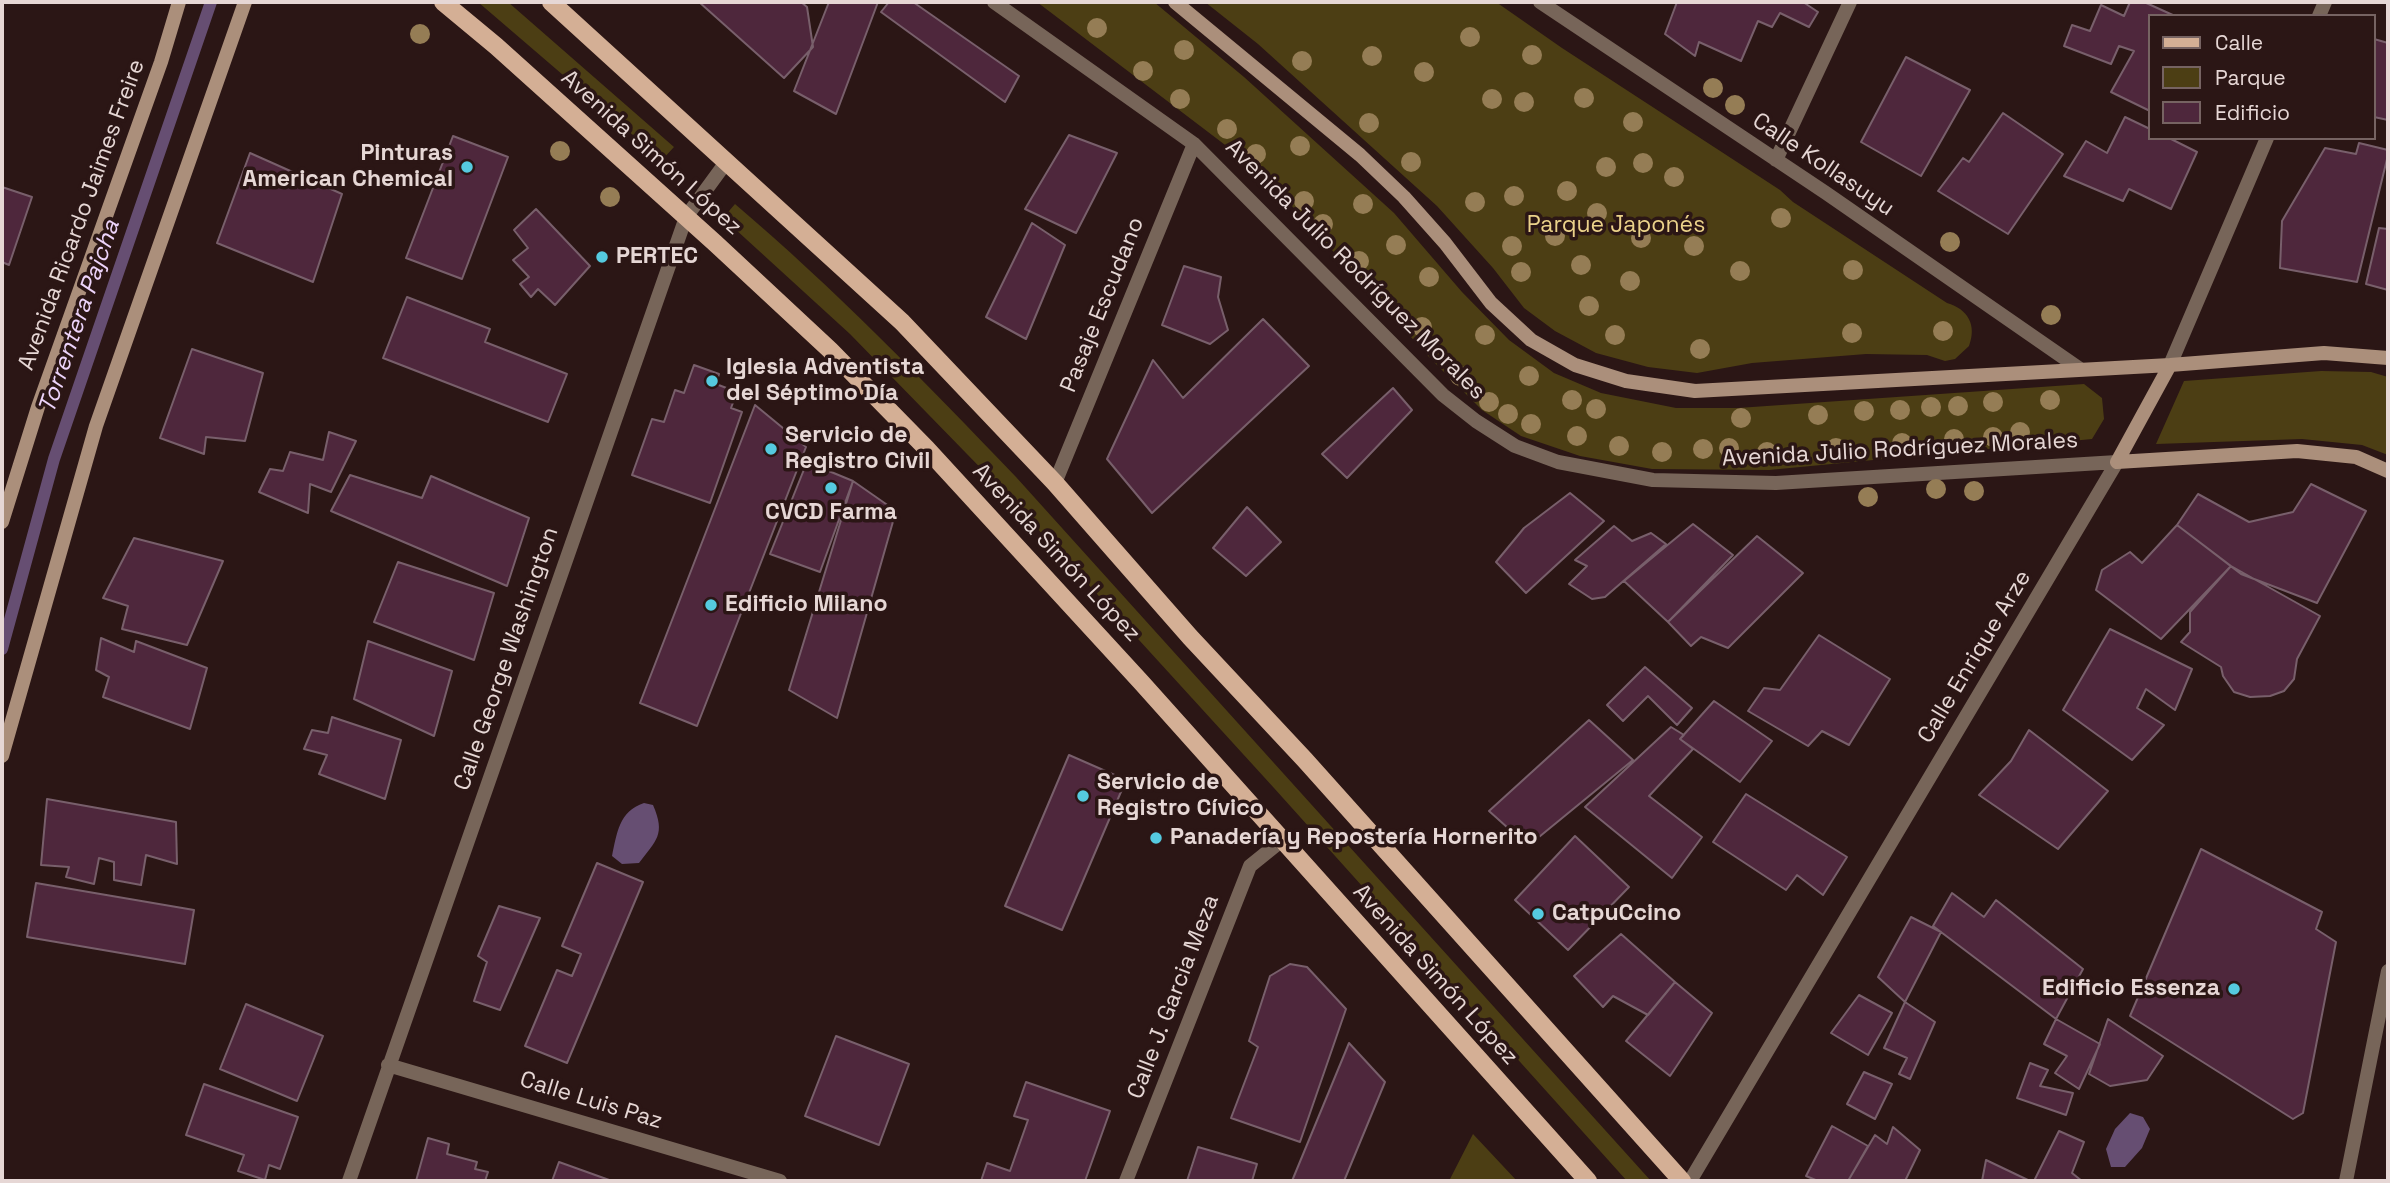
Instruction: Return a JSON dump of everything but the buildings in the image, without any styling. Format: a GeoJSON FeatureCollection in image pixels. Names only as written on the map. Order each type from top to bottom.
{"type":"FeatureCollection","features":[{"type":"Feature","properties":{"kind":"main road","name":"Avenida Ricardo Jaimes Freire"},"geometry":{"type":"LineString","coordinates":[[2,522],[5,497],[161,62],[179,2]]}},
{"type":"Feature","properties":{"kind":"main road"},"geometry":{"type":"LineString","coordinates":[[2,756],[96,426],[245,2]]}},
{"type":"Feature","properties":{"kind":"main road","name":"Avenida Simón López"},"geometry":{"type":"LineString","coordinates":[[443,2],[496,46],[686,217],[830,350],[927,449],[1141,682],[1588,1181]]}},
{"type":"Feature","properties":{"kind":"main road","name":"Avenida Simón López"},"geometry":{"type":"LineString","coordinates":[[551,2],[902,322],[1055,483],[1190,637],[1305,760],[1682,1181]]}},
{"type":"Feature","properties":{"kind":"main road"},"geometry":{"type":"LineString","coordinates":[[1175,2],[1360,155],[1421,216],[1491,303],[1531,340],[1575,365],[1626,381],[1695,391],[2171,365],[2324,353],[2388,358]]}},
{"type":"Feature","properties":{"kind":"main road","name":"Calle Enrique Arze"},"geometry":{"type":"LineString","coordinates":[[2118,462],[2171,365]]}},
{"type":"Feature","properties":{"kind":"main road","name":"Avenida Julio Rodríguez Morales"},"geometry":{"type":"LineString","coordinates":[[2118,462],[2297,451],[2356,457],[2388,471]]}},
{"type":"Feature","properties":{"kind":"street","name":"Avenida Julio Rodríguez Morales"},"geometry":{"type":"LineString","coordinates":[[994,2],[1194,144],[1443,395],[1476,421],[1515,446],[1558,462],[1653,480],[1776,484],[2118,462]]}},
{"type":"Feature","properties":{"kind":"street","name":"Calle Kollasuyu"},"geometry":{"type":"LineString","coordinates":[[1540,2],[2080,369]]}},
{"type":"Feature","properties":{"kind":"street"},"geometry":{"type":"LineString","coordinates":[[1776,160],[1850,2]]}},
{"type":"Feature","properties":{"kind":"street","name":"Calle Enrique Arze"},"geometry":{"type":"LineString","coordinates":[[2171,365],[2266,140]]}},
{"type":"Feature","properties":{"kind":"street","name":"Pasaje Escudano"},"geometry":{"type":"LineString","coordinates":[[1055,483],[1194,144]]}},
{"type":"Feature","properties":{"kind":"street","name":"Calle George Washington"},"geometry":{"type":"LineString","coordinates":[[349,1181],[686,217],[727,161]]}},
{"type":"Feature","properties":{"kind":"street","name":"Calle Enrique Arze"},"geometry":{"type":"LineString","coordinates":[[1690,1181],[2118,462]]}},
{"type":"Feature","properties":{"kind":"street","name":"Calle J. Garcia Meza"},"geometry":{"type":"LineString","coordinates":[[1126,1181],[1250,866],[1281,841]]}},
{"type":"Feature","properties":{"kind":"street"},"geometry":{"type":"LineString","coordinates":[[2346,1181],[2388,971]]}},
{"type":"Feature","properties":{"kind":"street","name":"Calle Luis Paz"},"geometry":{"type":"LineString","coordinates":[[388,1065],[780,1181]]}},
{"type":"Feature","properties":{"kind":"green space"},"geometry":{"type":"Polygon","coordinates":[[[478,2],[508,2],[674,147],[662,160],[478,2]]]}},
{"type":"Feature","properties":{"kind":"green space"},"geometry":{"type":"Polygon","coordinates":[[[1037,2],[1154,2],[1244,77],[1394,213],[1462,292],[1509,340],[1554,373],[1601,393],[1676,408],[1738,408],[2084,384],[2102,398],[2104,419],[2092,439],[1769,470],[1652,469],[1580,456],[1521,436],[1482,410],[1430,358],[1262,173],[1037,2]]]}},
{"type":"Feature","properties":{"kind":"green space","name":"Parque Japonés"},"geometry":{"type":"Polygon","coordinates":[[[1205,2],[1496,2],[1780,190],[1793,202],[1960,309],[1971,325],[1969,346],[1955,359],[1945,361],[1927,355],[1866,354],[1752,363],[1697,373],[1648,367],[1596,353],[1555,331],[1524,308],[1493,268],[1437,206],[1258,44],[1205,2]]]}},
{"type":"Feature","properties":{"kind":"green space"},"geometry":{"type":"Polygon","coordinates":[[[735,204],[914,371],[1016,477],[1651,1181],[1627,1181],[1004,492],[850,334],[723,218],[735,204]]]}},
{"type":"Feature","properties":{"kind":"green space"},"geometry":{"type":"Polygon","coordinates":[[[2321,371],[2371,372],[2388,377],[2388,455],[2362,445],[2302,439],[2156,444],[2184,381],[2321,371]]]}},
{"type":"Feature","properties":{"kind":"green space"},"geometry":{"type":"Polygon","coordinates":[[[1473,1134],[1517,1181],[1449,1181],[1473,1134]]]}},
{"type":"Feature","properties":{"kind":"shaded area"},"geometry":{"type":"Polygon","coordinates":[[[644,803],[653,805],[657,815],[657,837],[639,863],[622,864],[612,856],[620,824],[629,811],[644,803]]]}},
{"type":"Feature","properties":{"kind":"shaded area"},"geometry":{"type":"Polygon","coordinates":[[[2130,1113],[2143,1117],[2150,1129],[2142,1148],[2125,1167],[2111,1167],[2106,1149],[2115,1129],[2130,1113]]]}},
{"type":"Feature","properties":{"kind":"waterway","name":"Torrentera Pajcha"},"geometry":{"type":"LineString","coordinates":[[2,649],[54,459],[211,2]]}},
{"type":"Feature","properties":{"kind":"place","name":"Pinturas American Chemical"},"geometry":{"type":"Point","coordinates":[467,167]}},
{"type":"Feature","properties":{"kind":"place","name":"PERTEC"},"geometry":{"type":"Point","coordinates":[602,257]}},
{"type":"Feature","properties":{"kind":"place","name":"Iglesia Adventista del Séptimo Día"},"geometry":{"type":"Point","coordinates":[712,381]}},
{"type":"Feature","properties":{"kind":"place","name":"Servicio de Registro Civil"},"geometry":{"type":"Point","coordinates":[771,449]}},
{"type":"Feature","properties":{"kind":"place","name":"CVCD Farma"},"geometry":{"type":"Point","coordinates":[831,488]}},
{"type":"Feature","properties":{"kind":"place","name":"Edificio Milano"},"geometry":{"type":"Point","coordinates":[711,605]}},
{"type":"Feature","properties":{"kind":"place","name":"Servicio de Registro Cívico"},"geometry":{"type":"Point","coordinates":[1083,796]}},
{"type":"Feature","properties":{"kind":"place","name":"Panadería y Repostería Hornerito"},"geometry":{"type":"Point","coordinates":[1156,838]}},
{"type":"Feature","properties":{"kind":"place","name":"CatpuCcino"},"geometry":{"type":"Point","coordinates":[1538,914]}},
{"type":"Feature","properties":{"kind":"place","name":"Edificio Essenza"},"geometry":{"type":"Point","coordinates":[2234,989]}}]}
